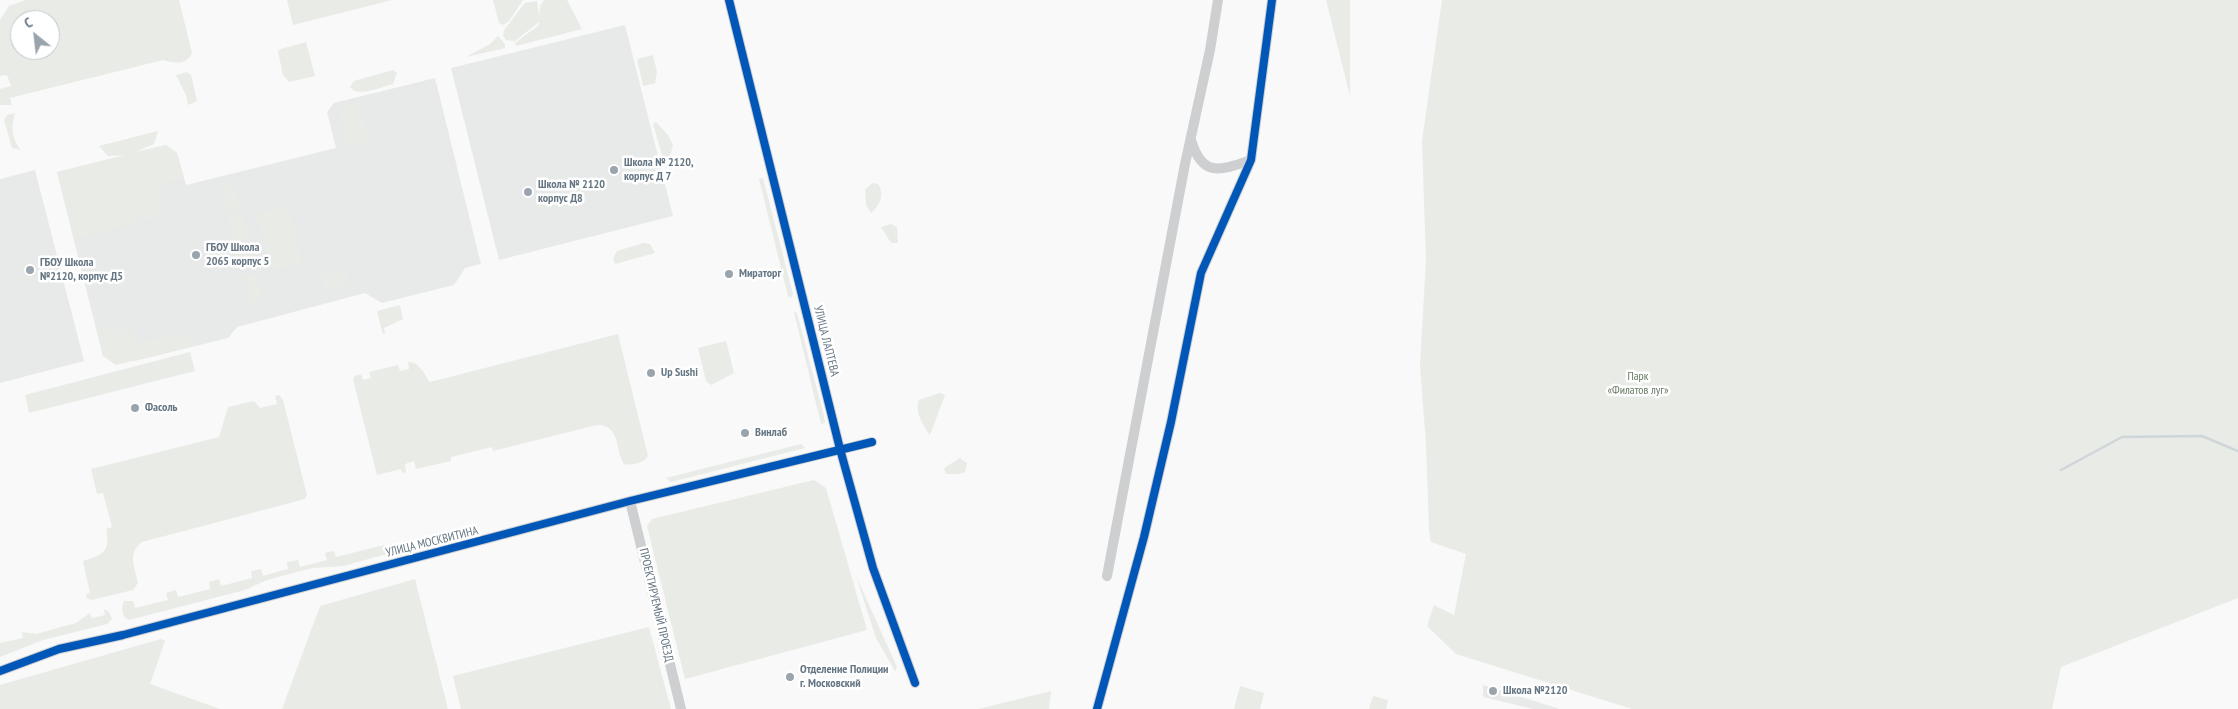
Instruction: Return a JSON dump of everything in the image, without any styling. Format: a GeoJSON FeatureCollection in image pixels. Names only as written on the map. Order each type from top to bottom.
{"type":"FeatureCollection","features":[{"type":"Feature","properties":{"kind":"street","name":"УЛИЦА ЛАПТЕВА"},"geometry":{"type":"LineString","coordinates":[[730,0],[840,449],[873,568],[915,683]]}},
{"type":"Feature","properties":{"kind":"street"},"geometry":{"type":"LineString","coordinates":[[1107,576],[1190,139],[1210,50],[1218,0]]}},
{"type":"Feature","properties":{"kind":"street"},"geometry":{"type":"LineString","coordinates":[[1097,709],[1144,537],[1173,412],[1201,273],[1251,160],[1272,0]]}},
{"type":"Feature","properties":{"kind":"street"},"geometry":{"type":"LineString","coordinates":[[1190,139],[1196,157],[1204,166],[1217,170],[1251,160]]}},
{"type":"Feature","properties":{"kind":"street","name":"УЛИЦА МОСКВИТИНА"},"geometry":{"type":"LineString","coordinates":[[0,671],[59,649],[630,502],[872,442]]}},
{"type":"Feature","properties":{"kind":"street","name":"ПРОЕКТИРУЕМЫЙ ПРОЕЗД"},"geometry":{"type":"LineString","coordinates":[[630,502],[681,709]]}},
{"type":"Feature","properties":{"kind":"shaded area"},"geometry":{"type":"Polygon","coordinates":[[[625,25],[673,216],[499,260],[451,68],[625,25]]]}},
{"type":"Feature","properties":{"kind":"shaded area"},"geometry":{"type":"Polygon","coordinates":[[[435,78],[481,264],[465,268],[454,285],[382,303],[365,293],[237,327],[228,338],[135,361],[122,351],[103,356],[57,172],[166,145],[177,153],[186,185],[336,148],[327,112],[334,103],[435,78]]]}},
{"type":"Feature","properties":{"kind":"shaded area","name":"ГБОУ Школа №2120, корпус Д5"},"geometry":{"type":"Polygon","coordinates":[[[35,170],[84,361],[0,383],[0,179],[35,170]]]}},
{"type":"Feature","properties":{"kind":"shaded area","name":"Школа №2120"},"geometry":{"type":"Polygon","coordinates":[[[1483,685],[1560,709],[1533,709],[1483,697],[1483,685]]]}},
{"type":"Feature","properties":{"kind":"green space"},"geometry":{"type":"Polygon","coordinates":[[[26,0],[179,0],[192,53],[183,62],[175,63],[163,60],[10,98],[12,105],[0,105],[0,89],[11,86],[7,75],[0,76],[0,20],[9,6],[26,0]]]}},
{"type":"Feature","properties":{"kind":"green space"},"geometry":{"type":"Polygon","coordinates":[[[287,0],[392,0],[293,25],[287,0]]]}},
{"type":"Feature","properties":{"kind":"green space"},"geometry":{"type":"Polygon","coordinates":[[[493,0],[523,0],[509,21],[503,25],[499,23],[493,0]]]}},
{"type":"Feature","properties":{"kind":"green space"},"geometry":{"type":"Polygon","coordinates":[[[544,0],[567,0],[582,29],[516,46],[515,43],[539,25],[539,22],[515,41],[506,40],[503,36],[504,30],[525,3],[537,1],[539,17],[540,6],[544,0]]]}},
{"type":"Feature","properties":{"kind":"green space"},"geometry":{"type":"Polygon","coordinates":[[[1326,0],[1350,0],[1350,96],[1326,0]]]}},
{"type":"Feature","properties":{"kind":"green space","name":"Парк «Филатов луг»"},"geometry":{"type":"Polygon","coordinates":[[[1442,0],[2238,0],[2238,598],[2061,667],[2052,709],[1632,709],[1456,654],[1427,626],[1434,605],[1454,615],[1466,554],[1431,542],[1420,366],[1426,260],[1422,141],[1442,0]]]}},
{"type":"Feature","properties":{"kind":"green space"},"geometry":{"type":"Polygon","coordinates":[[[498,36],[505,44],[505,48],[466,57],[490,44],[498,36]]]}},
{"type":"Feature","properties":{"kind":"green space"},"geometry":{"type":"Polygon","coordinates":[[[306,42],[315,76],[289,82],[283,75],[278,51],[306,42]]]}},
{"type":"Feature","properties":{"kind":"green space"},"geometry":{"type":"Polygon","coordinates":[[[653,55],[657,72],[655,83],[643,86],[637,59],[653,55]]]}},
{"type":"Feature","properties":{"kind":"green space"},"geometry":{"type":"Polygon","coordinates":[[[393,70],[397,73],[393,84],[364,92],[358,92],[350,87],[354,81],[393,70]]]}},
{"type":"Feature","properties":{"kind":"green space"},"geometry":{"type":"Polygon","coordinates":[[[187,72],[191,75],[197,101],[188,105],[186,95],[176,75],[187,72]]]}},
{"type":"Feature","properties":{"kind":"green space"},"geometry":{"type":"Polygon","coordinates":[[[359,102],[369,142],[348,148],[338,107],[359,102]]]}},
{"type":"Feature","properties":{"kind":"green space"},"geometry":{"type":"Polygon","coordinates":[[[15,113],[13,132],[15,141],[21,150],[12,148],[4,120],[7,115],[15,113]]]}},
{"type":"Feature","properties":{"kind":"green space"},"geometry":{"type":"Polygon","coordinates":[[[656,122],[668,135],[673,145],[666,169],[653,124],[656,122]]]}},
{"type":"Feature","properties":{"kind":"green space"},"geometry":{"type":"Polygon","coordinates":[[[158,131],[154,144],[135,152],[166,145],[177,153],[184,178],[162,186],[158,193],[159,215],[147,221],[140,213],[137,214],[136,223],[78,238],[97,321],[104,328],[112,330],[131,329],[139,343],[183,333],[198,345],[116,365],[103,356],[57,172],[125,155],[108,156],[99,146],[158,131]]]}},
{"type":"Feature","properties":{"kind":"green space"},"geometry":{"type":"Polygon","coordinates":[[[763,178],[793,294],[791,298],[788,296],[759,179],[763,178]]]}},
{"type":"Feature","properties":{"kind":"green space"},"geometry":{"type":"Polygon","coordinates":[[[233,182],[240,207],[226,211],[220,185],[233,182]]]}},
{"type":"Feature","properties":{"kind":"green space"},"geometry":{"type":"Polygon","coordinates":[[[872,183],[878,184],[881,196],[877,207],[871,213],[866,205],[865,190],[872,183]]]}},
{"type":"Feature","properties":{"kind":"green space"},"geometry":{"type":"Polygon","coordinates":[[[288,206],[303,263],[271,271],[256,214],[288,206]]]}},
{"type":"Feature","properties":{"kind":"green space"},"geometry":{"type":"Polygon","coordinates":[[[242,212],[249,237],[234,241],[227,216],[242,212]]]}},
{"type":"Feature","properties":{"kind":"green space"},"geometry":{"type":"Polygon","coordinates":[[[891,224],[897,227],[898,243],[891,243],[881,227],[891,224]]]}},
{"type":"Feature","properties":{"kind":"green space"},"geometry":{"type":"Polygon","coordinates":[[[644,243],[650,244],[655,253],[615,264],[613,259],[617,251],[644,243]]]}},
{"type":"Feature","properties":{"kind":"green space"},"geometry":{"type":"Polygon","coordinates":[[[249,244],[255,268],[241,272],[235,248],[249,244]]]}},
{"type":"Feature","properties":{"kind":"green space"},"geometry":{"type":"Polygon","coordinates":[[[346,269],[350,285],[325,291],[321,275],[346,269]]]}},
{"type":"Feature","properties":{"kind":"green space"},"geometry":{"type":"Polygon","coordinates":[[[256,274],[263,300],[250,303],[243,277],[256,274]]]}},
{"type":"Feature","properties":{"kind":"green space"},"geometry":{"type":"Polygon","coordinates":[[[400,305],[403,319],[384,328],[385,334],[383,334],[377,311],[400,305]]]}},
{"type":"Feature","properties":{"kind":"green space"},"geometry":{"type":"Polygon","coordinates":[[[794,312],[797,313],[825,423],[821,424],[794,312]]]}},
{"type":"Feature","properties":{"kind":"green space"},"geometry":{"type":"Polygon","coordinates":[[[618,334],[648,456],[641,462],[624,464],[614,434],[605,426],[597,425],[493,451],[492,447],[451,457],[451,461],[416,469],[414,461],[405,464],[406,472],[402,473],[401,469],[377,475],[353,379],[355,376],[361,374],[363,380],[371,378],[369,372],[398,365],[400,371],[409,369],[408,362],[412,362],[421,369],[430,382],[618,334]]]}},
{"type":"Feature","properties":{"kind":"green space"},"geometry":{"type":"Polygon","coordinates":[[[726,341],[734,373],[711,385],[706,381],[698,348],[726,341]]]}},
{"type":"Feature","properties":{"kind":"green space"},"geometry":{"type":"Polygon","coordinates":[[[190,352],[195,371],[29,413],[25,395],[190,352]]]}},
{"type":"Feature","properties":{"kind":"green space"},"geometry":{"type":"Polygon","coordinates":[[[940,393],[945,395],[930,435],[920,419],[918,404],[919,400],[940,393]]]}},
{"type":"Feature","properties":{"kind":"green space"},"geometry":{"type":"Polygon","coordinates":[[[279,395],[283,400],[307,495],[305,499],[142,542],[137,546],[133,556],[138,583],[133,590],[92,600],[87,598],[86,594],[90,593],[83,561],[96,557],[104,551],[107,543],[106,529],[112,527],[103,493],[97,494],[91,469],[219,437],[228,407],[254,401],[260,408],[277,404],[275,396],[279,395]]]}},
{"type":"Feature","properties":{"kind":"green space"},"geometry":{"type":"Polygon","coordinates":[[[801,444],[805,448],[671,482],[666,478],[801,444]]]}},
{"type":"Feature","properties":{"kind":"green space"},"geometry":{"type":"Polygon","coordinates":[[[960,458],[967,463],[965,472],[946,474],[944,468],[960,458]]]}},
{"type":"Feature","properties":{"kind":"green space"},"geometry":{"type":"Polygon","coordinates":[[[814,480],[826,488],[867,630],[685,679],[647,526],[652,519],[814,480]]]}},
{"type":"Feature","properties":{"kind":"green space"},"geometry":{"type":"Polygon","coordinates":[[[384,545],[387,554],[343,566],[312,568],[267,580],[245,590],[129,620],[124,617],[122,608],[124,601],[133,601],[135,608],[168,600],[166,593],[176,590],[178,597],[210,589],[209,582],[219,579],[221,586],[252,578],[251,571],[261,569],[263,576],[288,569],[287,562],[298,560],[300,567],[327,560],[325,553],[334,551],[336,557],[384,545]]]}},
{"type":"Feature","properties":{"kind":"green space"},"geometry":{"type":"Polygon","coordinates":[[[856,576],[897,667],[895,671],[876,638],[856,576]]]}},
{"type":"Feature","properties":{"kind":"green space"},"geometry":{"type":"Polygon","coordinates":[[[415,579],[448,709],[282,709],[320,606],[415,579]]]}},
{"type":"Feature","properties":{"kind":"green space"},"geometry":{"type":"Polygon","coordinates":[[[104,609],[109,612],[112,619],[107,624],[43,640],[0,657],[0,643],[23,638],[22,632],[36,634],[76,623],[90,613],[92,618],[105,615],[104,609]]]}},
{"type":"Feature","properties":{"kind":"green space"},"geometry":{"type":"Polygon","coordinates":[[[649,627],[671,709],[461,709],[453,676],[649,627]]]}},
{"type":"Feature","properties":{"kind":"green space"},"geometry":{"type":"Polygon","coordinates":[[[161,639],[165,641],[150,684],[220,709],[0,709],[0,685],[161,639]]]}},
{"type":"Feature","properties":{"kind":"green space"},"geometry":{"type":"Polygon","coordinates":[[[1240,686],[1264,693],[1260,709],[1234,709],[1240,686]]]}},
{"type":"Feature","properties":{"kind":"green space"},"geometry":{"type":"Polygon","coordinates":[[[1051,691],[1049,709],[978,709],[1051,691]]]}},
{"type":"Feature","properties":{"kind":"green space"},"geometry":{"type":"Polygon","coordinates":[[[1373,696],[1388,700],[1386,709],[1369,709],[1373,696]]]}},
{"type":"Feature","properties":{"kind":"waterway"},"geometry":{"type":"LineString","coordinates":[[2061,470],[2122,437],[2202,436],[2238,451]]}},
{"type":"Feature","properties":{"kind":"cycle path"},"geometry":{"type":"LineString","coordinates":[[729,0],[840,449],[873,568],[915,683]]}},
{"type":"Feature","properties":{"kind":"cycle path"},"geometry":{"type":"LineString","coordinates":[[1097,709],[1144,537],[1171,422],[1201,273],[1251,160],[1272,0]]}},
{"type":"Feature","properties":{"kind":"cycle path"},"geometry":{"type":"LineString","coordinates":[[0,671],[59,649],[123,635],[630,501],[872,442]]}},
{"type":"Feature","properties":{"kind":"place","name":"Школа № 2120, корпус Д 7"},"geometry":{"type":"Point","coordinates":[614,170]}},
{"type":"Feature","properties":{"kind":"place","name":"Школа № 2120 корпус Д8"},"geometry":{"type":"Point","coordinates":[528,192]}},
{"type":"Feature","properties":{"kind":"place","name":"ГБОУ Школа 2065 корпус 5"},"geometry":{"type":"Point","coordinates":[196,255]}},
{"type":"Feature","properties":{"kind":"place","name":"ГБОУ Школа №2120, корпус Д5"},"geometry":{"type":"Point","coordinates":[30,270]}},
{"type":"Feature","properties":{"kind":"place","name":"Мираторг"},"geometry":{"type":"Point","coordinates":[729,274]}},
{"type":"Feature","properties":{"kind":"place","name":"Up Sushi"},"geometry":{"type":"Point","coordinates":[651,373]}},
{"type":"Feature","properties":{"kind":"place","name":"Фасоль"},"geometry":{"type":"Point","coordinates":[135,408]}},
{"type":"Feature","properties":{"kind":"place","name":"Винлаб"},"geometry":{"type":"Point","coordinates":[745,433]}},
{"type":"Feature","properties":{"kind":"place","name":"Отделение Полиции г. Московский"},"geometry":{"type":"Point","coordinates":[790,677]}},
{"type":"Feature","properties":{"kind":"place","name":"Школа №2120"},"geometry":{"type":"Point","coordinates":[1493,691]}}]}
